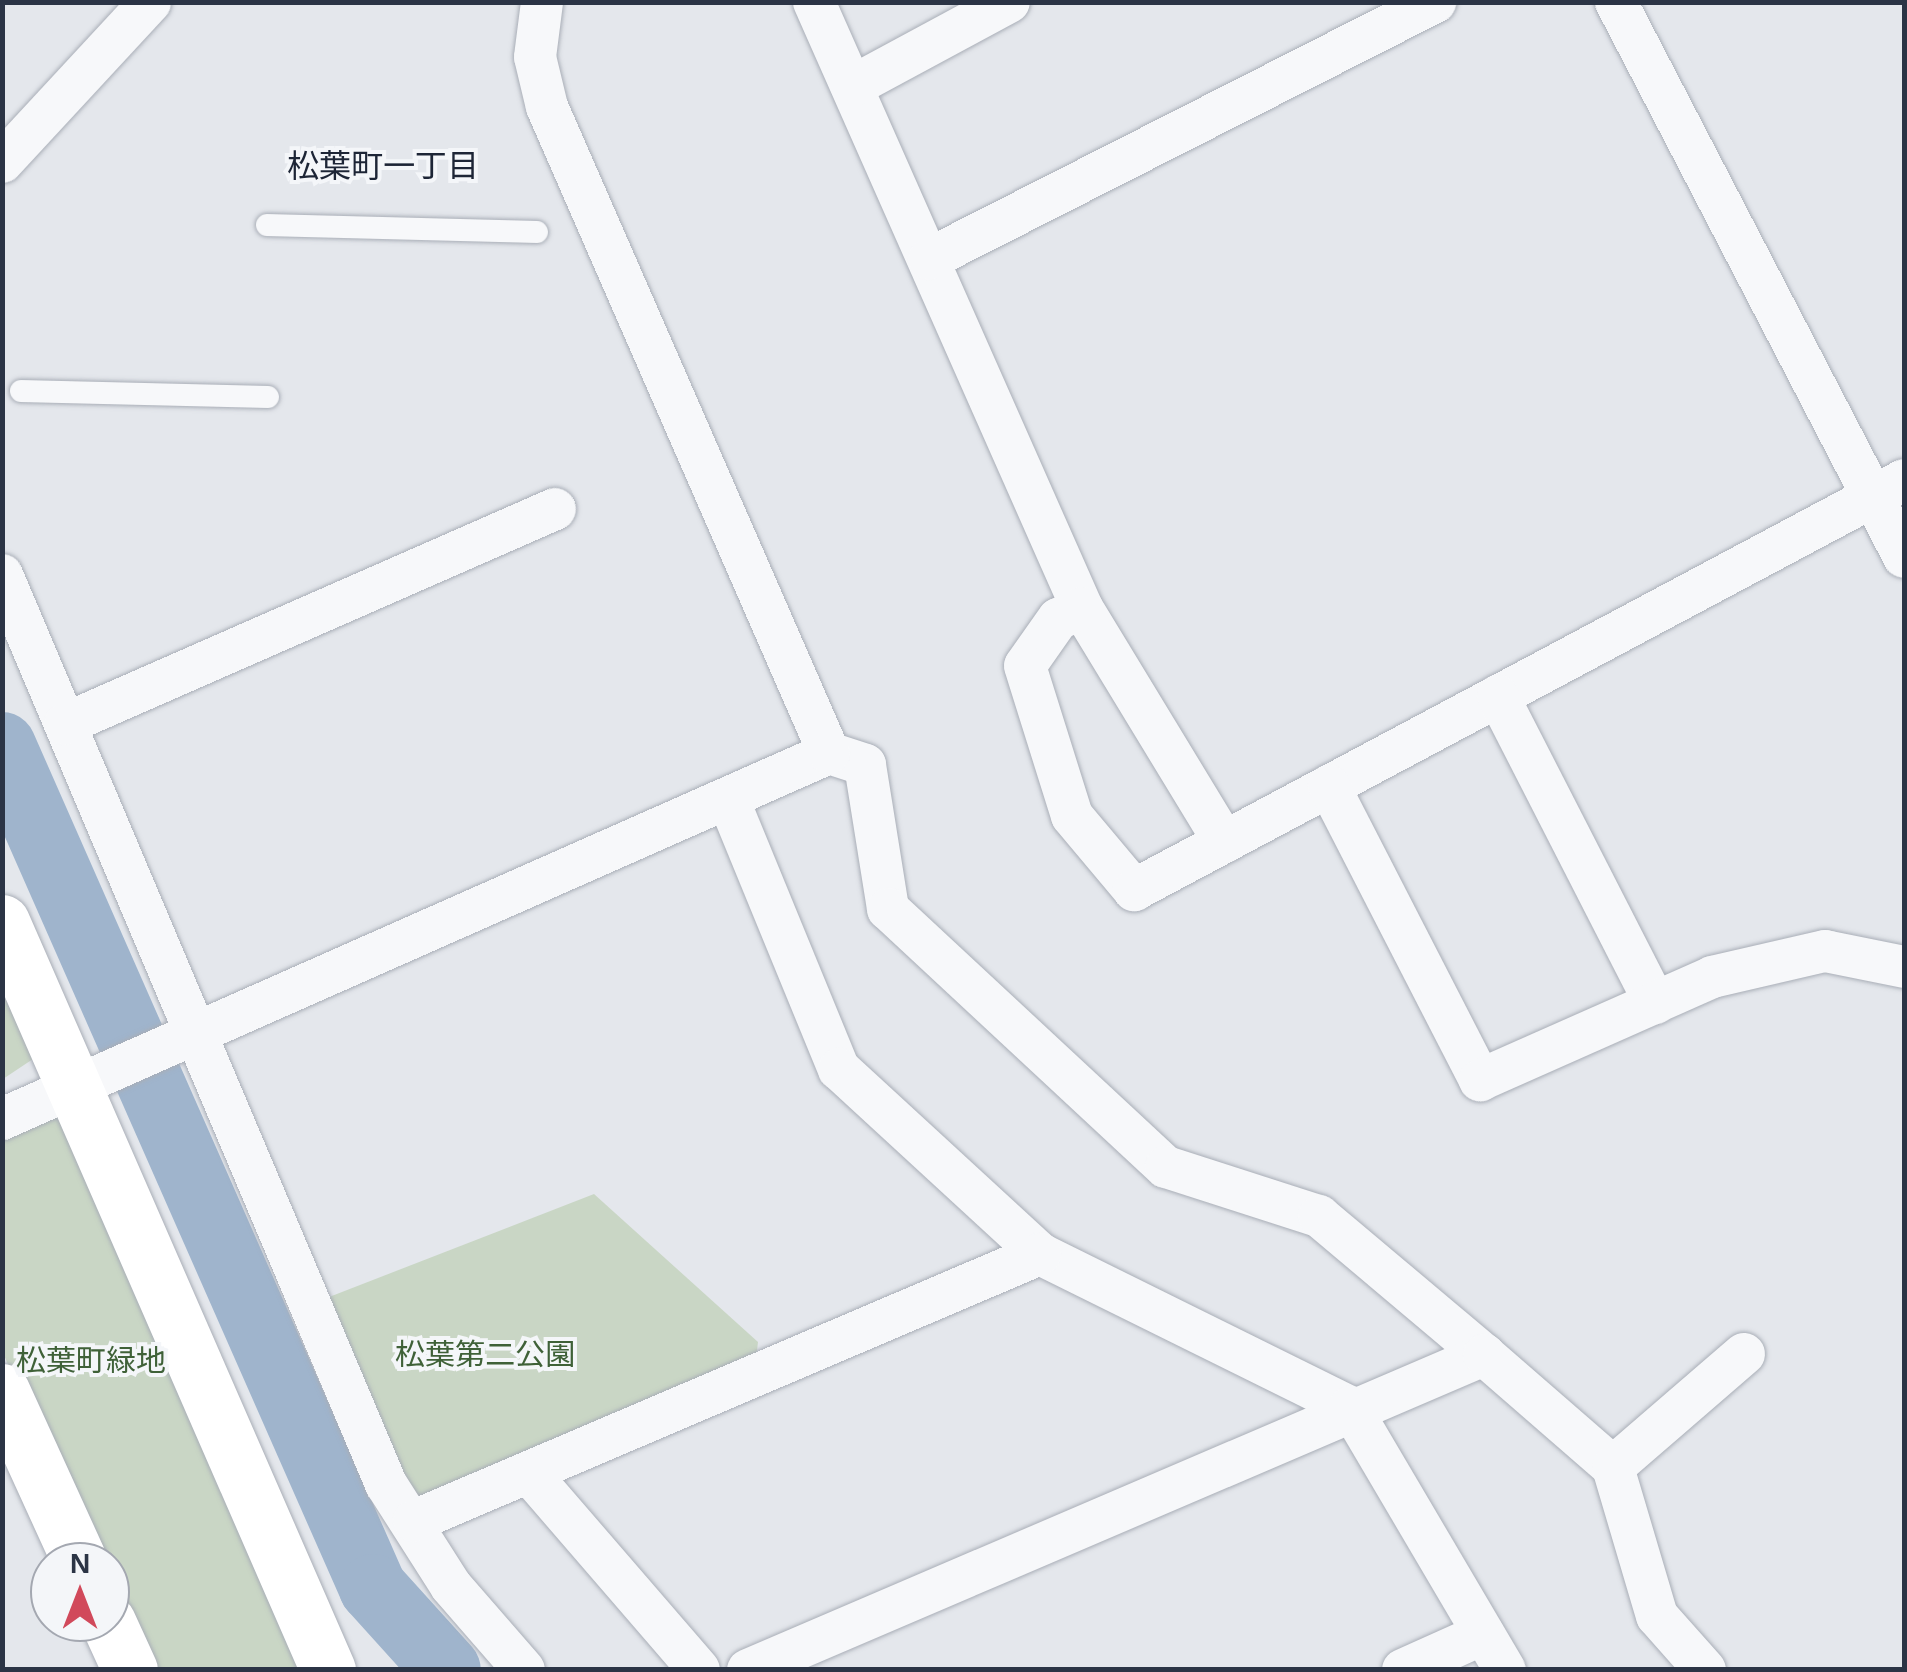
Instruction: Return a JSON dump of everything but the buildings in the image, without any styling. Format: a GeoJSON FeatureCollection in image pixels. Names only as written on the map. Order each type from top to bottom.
{"type":"FeatureCollection","features":[{"type":"Feature","properties":{"kind":"street"},"geometry":{"type":"LineString","coordinates":[[2,162],[150,2]]}},
{"type":"Feature","properties":{"kind":"street"},"geometry":{"type":"LineString","coordinates":[[542,2],[535,58],[547,107],[829,753]]}},
{"type":"Feature","properties":{"kind":"street"},"geometry":{"type":"LineString","coordinates":[[814,2],[1082,608],[1224,842]]}},
{"type":"Feature","properties":{"kind":"street"},"geometry":{"type":"LineString","coordinates":[[852,86],[1009,2]]}},
{"type":"Feature","properties":{"kind":"street"},"geometry":{"type":"LineString","coordinates":[[929,259],[1435,2]]}},
{"type":"Feature","properties":{"kind":"street"},"geometry":{"type":"LineString","coordinates":[[1616,2],[1889,488],[1904,556]]}},
{"type":"Feature","properties":{"kind":"street"},"geometry":{"type":"LineString","coordinates":[[1082,608],[1058,619],[1025,666],[1072,816],[1134,890],[1889,488]]}},
{"type":"Feature","properties":{"kind":"street"},"geometry":{"type":"LineString","coordinates":[[65,724],[555,508]]}},
{"type":"Feature","properties":{"kind":"street"},"geometry":{"type":"LineString","coordinates":[[2,576],[65,724],[186,1040],[386,1484],[452,1586],[524,1670]]}},
{"type":"Feature","properties":{"kind":"street"},"geometry":{"type":"LineString","coordinates":[[1498,696],[1655,1003]]}},
{"type":"Feature","properties":{"kind":"street"},"geometry":{"type":"LineString","coordinates":[[2,1119],[829,753],[865,765],[888,909],[1166,1167],[1319,1216],[1613,1467],[1657,1616],[1706,1670]]}},
{"type":"Feature","properties":{"kind":"street"},"geometry":{"type":"LineString","coordinates":[[1330,786],[1480,1080],[1712,977],[1824,951],[1904,967]]}},
{"type":"Feature","properties":{"kind":"street"},"geometry":{"type":"LineString","coordinates":[[728,800],[839,1069],[1040,1254],[1350,1407],[1494,1652],[1403,1670]]}},
{"type":"Feature","properties":{"kind":"street"},"geometry":{"type":"LineString","coordinates":[[2,922],[91,1081],[328,1670]]}},
{"type":"Feature","properties":{"kind":"street"},"geometry":{"type":"LineString","coordinates":[[414,1522],[1040,1254]]}},
{"type":"Feature","properties":{"kind":"street"},"geometry":{"type":"LineString","coordinates":[[1613,1467],[1744,1354]]}},
{"type":"Feature","properties":{"kind":"street"},"geometry":{"type":"LineString","coordinates":[[748,1670],[1350,1407],[1484,1355]]}},
{"type":"Feature","properties":{"kind":"street"},"geometry":{"type":"LineString","coordinates":[[2,1392],[71,1542]]}},
{"type":"Feature","properties":{"kind":"street"},"geometry":{"type":"LineString","coordinates":[[529,1474],[699,1670]]}},
{"type":"Feature","properties":{"kind":"street"},"geometry":{"type":"LineString","coordinates":[[117,1642],[130,1670]]}},
{"type":"Feature","properties":{"kind":"lane"},"geometry":{"type":"LineString","coordinates":[[267,225],[537,232]]}},
{"type":"Feature","properties":{"kind":"lane"},"geometry":{"type":"LineString","coordinates":[[21,391],[268,397]]}},
{"type":"Feature","properties":{"kind":"green space"},"geometry":{"type":"Polygon","coordinates":[[[2,962],[42,1053],[3,1079],[2,1079],[2,962]]]}},
{"type":"Feature","properties":{"kind":"green space","name":"松葉町緑地"},"geometry":{"type":"Polygon","coordinates":[[[57,1113],[310,1669],[143,1669],[130,1640],[130,1542],[86,1542],[3,1353],[2,1138],[57,1113]]]}},
{"type":"Feature","properties":{"kind":"green space","name":"松葉第二公園"},"geometry":{"type":"Polygon","coordinates":[[[594,1194],[758,1342],[756,1359],[414,1505],[324,1299],[594,1194]]]}},
{"type":"Feature","properties":{"kind":"waterway"},"geometry":{"type":"LineString","coordinates":[[2,746],[373,1588],[447,1670]]}},
{"type":"Feature","properties":{"kind":"district","name":"松葉町一丁目"},"geometry":{"type":"Point","coordinates":[383,166]}}]}
